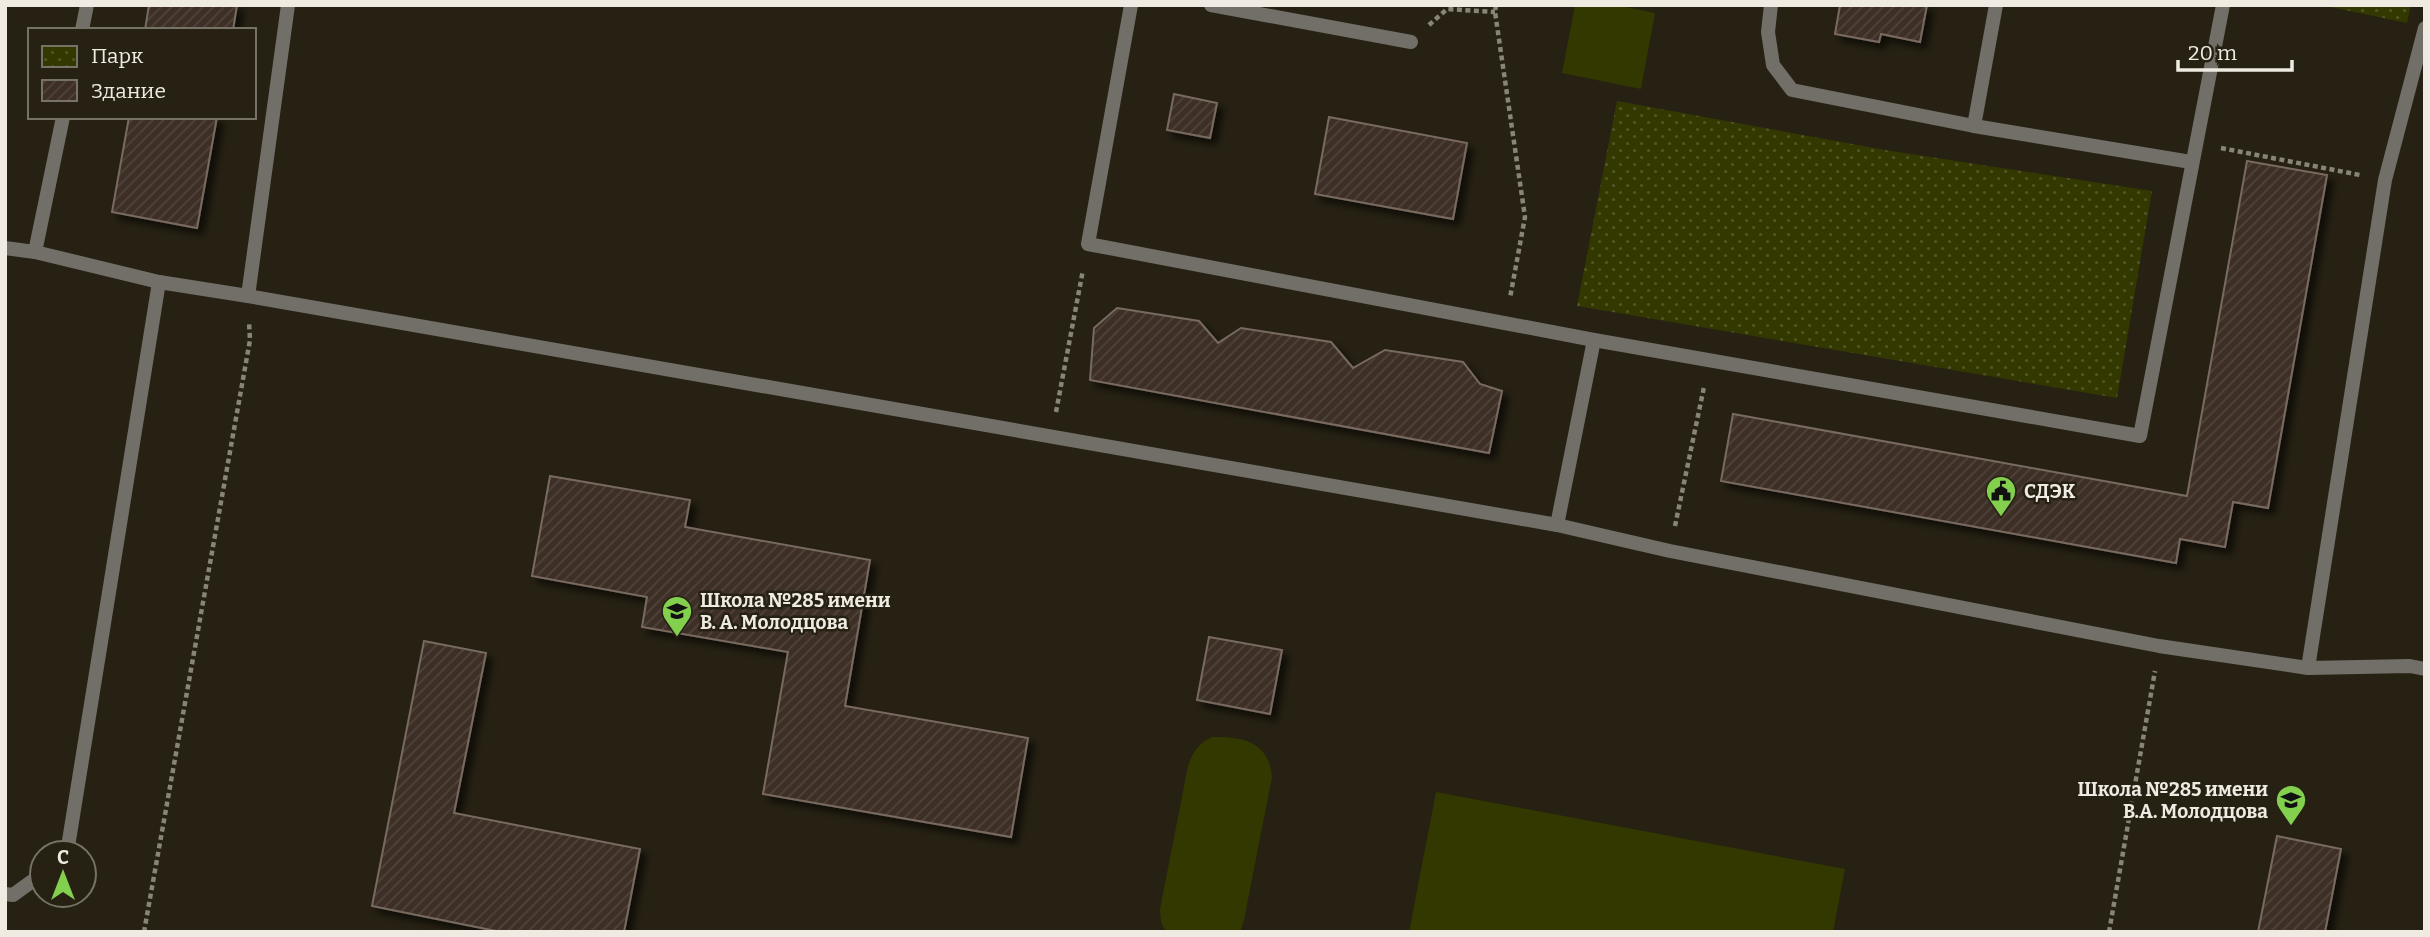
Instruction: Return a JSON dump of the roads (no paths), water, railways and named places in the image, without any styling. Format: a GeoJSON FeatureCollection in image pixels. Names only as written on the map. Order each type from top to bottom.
{"type":"FeatureCollection","features":[{"type":"Feature","properties":{"kind":"lane"},"geometry":{"type":"LineString","coordinates":[[82,28],[87,5]]}},
{"type":"Feature","properties":{"kind":"lane"},"geometry":{"type":"LineString","coordinates":[[248,296],[288,5]]}},
{"type":"Feature","properties":{"kind":"lane"},"geometry":{"type":"LineString","coordinates":[[1131,5],[1088,244],[1505,324],[2140,436],[2223,5]]}},
{"type":"Feature","properties":{"kind":"lane"},"geometry":{"type":"LineString","coordinates":[[1211,5],[1411,42]]}},
{"type":"Feature","properties":{"kind":"lane"},"geometry":{"type":"LineString","coordinates":[[1771,5],[1768,32],[1773,65],[1793,90],[2191,162]]}},
{"type":"Feature","properties":{"kind":"lane"},"geometry":{"type":"LineString","coordinates":[[1975,125],[1996,5]]}},
{"type":"Feature","properties":{"kind":"lane"},"geometry":{"type":"LineString","coordinates":[[2308,668],[2385,180],[2425,27]]}},
{"type":"Feature","properties":{"kind":"lane"},"geometry":{"type":"LineString","coordinates":[[35,252],[63,119]]}},
{"type":"Feature","properties":{"kind":"lane"},"geometry":{"type":"LineString","coordinates":[[5,248],[35,252],[159,282],[1557,524],[1670,551],[2159,646],[2308,668],[2410,666],[2425,669]]}},
{"type":"Feature","properties":{"kind":"lane"},"geometry":{"type":"LineString","coordinates":[[69,839],[159,282]]}},
{"type":"Feature","properties":{"kind":"lane"},"geometry":{"type":"LineString","coordinates":[[1557,524],[1594,340]]}},
{"type":"Feature","properties":{"kind":"lane"},"geometry":{"type":"LineString","coordinates":[[5,894],[13,895],[28,884]]}},
{"type":"Feature","properties":{"kind":"place","name":"СДЭК"},"geometry":{"type":"Point","coordinates":[2001,518]}},
{"type":"Feature","properties":{"kind":"place","name":"Школа №285 имени В. А. Молодцова"},"geometry":{"type":"Point","coordinates":[677,638]}},
{"type":"Feature","properties":{"kind":"place","name":"Школа №285 имени В.А. Молодцова"},"geometry":{"type":"Point","coordinates":[2291,827]}}]}
